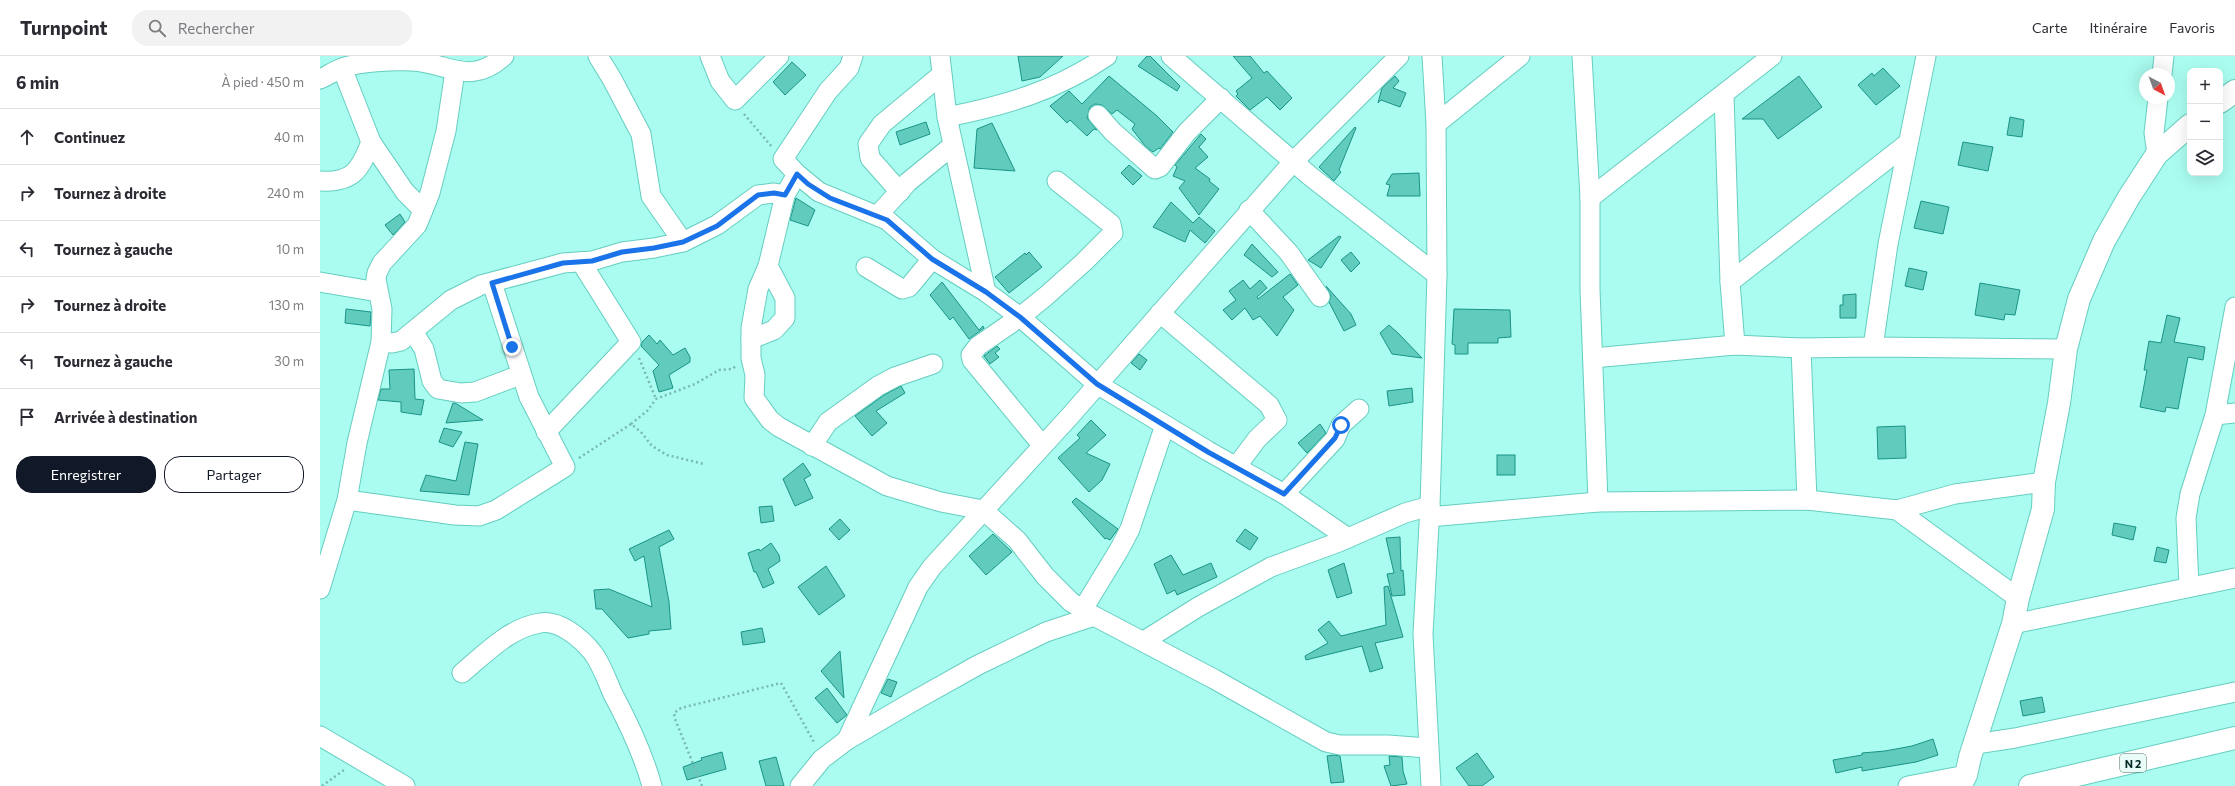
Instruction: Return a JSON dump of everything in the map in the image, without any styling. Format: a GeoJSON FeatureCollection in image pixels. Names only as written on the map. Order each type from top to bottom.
{"type":"FeatureCollection","features":[{"type":"Feature","properties":{"kind":"street"},"geometry":{"type":"LineString","coordinates":[[320,79],[342,68],[412,61],[446,64],[468,73],[478,71],[489,66],[504,56]]}},
{"type":"Feature","properties":{"kind":"street"},"geometry":{"type":"LineString","coordinates":[[598,56],[641,134],[651,196],[683,242]]}},
{"type":"Feature","properties":{"kind":"street"},"geometry":{"type":"LineString","coordinates":[[710,56],[720,81],[735,100],[779,56]]}},
{"type":"Feature","properties":{"kind":"street"},"geometry":{"type":"LineString","coordinates":[[854,56],[849,68],[828,92],[783,159],[797,174],[808,184],[830,198],[878,215],[899,229],[932,259],[986,292],[1020,317],[1097,384],[1284,494],[1348,538]]}},
{"type":"Feature","properties":{"kind":"street"},"geometry":{"type":"LineString","coordinates":[[940,56],[946,117],[952,146],[967,201],[971,228],[986,292]]}},
{"type":"Feature","properties":{"kind":"street"},"geometry":{"type":"LineString","coordinates":[[946,117],[980,110],[1031,96],[1084,72],[1107,56]]}},
{"type":"Feature","properties":{"kind":"street"},"geometry":{"type":"LineString","coordinates":[[1171,56],[1293,162],[1437,274]]}},
{"type":"Feature","properties":{"kind":"street"},"geometry":{"type":"LineString","coordinates":[[847,740],[918,587],[932,567],[1097,384],[1249,210],[1293,162],[1399,56]]}},
{"type":"Feature","properties":{"kind":"street"},"geometry":{"type":"LineString","coordinates":[[1431,786],[1423,634],[1429,511],[1437,274],[1436,124],[1432,56]]}},
{"type":"Feature","properties":{"kind":"street"},"geometry":{"type":"LineString","coordinates":[[1436,124],[1520,56]]}},
{"type":"Feature","properties":{"kind":"street"},"geometry":{"type":"LineString","coordinates":[[1582,56],[1590,198],[1590,289],[1598,502]]}},
{"type":"Feature","properties":{"kind":"street"},"geometry":{"type":"LineString","coordinates":[[1590,198],[1724,95],[1772,56]]}},
{"type":"Feature","properties":{"kind":"street"},"geometry":{"type":"LineString","coordinates":[[1873,347],[1888,244],[1926,56]]}},
{"type":"Feature","properties":{"kind":"street"},"geometry":{"type":"LineString","coordinates":[[2163,68],[2164,56]]}},
{"type":"Feature","properties":{"kind":"street"},"geometry":{"type":"LineString","coordinates":[[320,589],[347,500],[357,443],[381,342],[382,309],[376,280],[379,268],[413,231],[423,210],[442,150],[453,95],[446,64]]}},
{"type":"Feature","properties":{"kind":"street"},"geometry":{"type":"LineString","coordinates":[[342,68],[371,142],[405,192],[423,210]]}},
{"type":"Feature","properties":{"kind":"street"},"geometry":{"type":"LineString","coordinates":[[900,192],[870,158],[868,144],[882,124],[941,75]]}},
{"type":"Feature","properties":{"kind":"street"},"geometry":{"type":"LineString","coordinates":[[2223,100],[2235,91]]}},
{"type":"Feature","properties":{"kind":"street"},"geometry":{"type":"LineString","coordinates":[[1724,95],[1730,282],[1735,345]]}},
{"type":"Feature","properties":{"kind":"street"},"geometry":{"type":"LineString","coordinates":[[1098,115],[1113,132],[1155,169],[1160,167],[1203,115],[1221,98]]}},
{"type":"Feature","properties":{"kind":"street"},"geometry":{"type":"LineString","coordinates":[[2157,104],[2154,134],[2157,154]]}},
{"type":"Feature","properties":{"kind":"street"},"geometry":{"type":"LineString","coordinates":[[1908,786],[1963,780],[1970,757],[1976,744],[2013,624],[2018,598],[2043,509],[2044,482],[2059,403],[2066,349],[2079,299],[2104,241],[2157,154],[2187,128]]}},
{"type":"Feature","properties":{"kind":"street"},"geometry":{"type":"LineString","coordinates":[[320,181],[340,180],[355,173],[361,166],[371,142]]}},
{"type":"Feature","properties":{"kind":"street"},"geometry":{"type":"LineString","coordinates":[[1730,282],[1908,144]]}},
{"type":"Feature","properties":{"kind":"street"},"geometry":{"type":"LineString","coordinates":[[878,215],[926,166],[952,146]]}},
{"type":"Feature","properties":{"kind":"street"},"geometry":{"type":"LineString","coordinates":[[797,174],[785,195],[768,266],[758,289],[753,313],[751,358],[755,375],[754,398],[760,409],[770,420],[812,446],[887,486],[941,502],[983,510],[1017,540],[1045,576],[1071,602],[1326,742],[1340,745],[1388,745],[1428,748]]}},
{"type":"Feature","properties":{"kind":"street"},"geometry":{"type":"LineString","coordinates":[[1042,445],[972,360],[971,354],[978,346],[1020,317],[1084,262],[1113,233],[1111,224],[1056,181]]}},
{"type":"Feature","properties":{"kind":"street"},"geometry":{"type":"LineString","coordinates":[[381,342],[397,343],[414,333],[441,308],[459,295],[536,269],[581,262],[622,252],[661,247],[683,242],[717,226],[758,195],[774,193],[785,195]]}},
{"type":"Feature","properties":{"kind":"street"},"geometry":{"type":"LineString","coordinates":[[1249,210],[1289,253],[1320,297]]}},
{"type":"Feature","properties":{"kind":"street"},"geometry":{"type":"LineString","coordinates":[[866,267],[902,289],[909,287],[932,259]]}},
{"type":"Feature","properties":{"kind":"street"},"geometry":{"type":"LineString","coordinates":[[546,432],[631,342],[581,262]]}},
{"type":"Feature","properties":{"kind":"street"},"geometry":{"type":"LineString","coordinates":[[751,339],[774,330],[785,318],[785,298],[768,266]]}},
{"type":"Feature","properties":{"kind":"street"},"geometry":{"type":"LineString","coordinates":[[320,282],[378,292]]}},
{"type":"Feature","properties":{"kind":"street"},"geometry":{"type":"LineString","coordinates":[[347,500],[455,515],[479,516],[496,510],[566,467],[528,397],[492,283]]}},
{"type":"Feature","properties":{"kind":"street"},"geometry":{"type":"LineString","coordinates":[[2188,586],[2186,518],[2190,494],[2215,416],[2235,307]]}},
{"type":"Feature","properties":{"kind":"street"},"geometry":{"type":"LineString","coordinates":[[1160,312],[1269,405],[1275,413],[1277,420],[1257,439],[1236,467]]}},
{"type":"Feature","properties":{"kind":"street"},"geometry":{"type":"LineString","coordinates":[[414,333],[424,349],[432,381],[438,389],[461,393],[475,392],[520,375]]}},
{"type":"Feature","properties":{"kind":"street"},"geometry":{"type":"LineString","coordinates":[[1593,358],[1735,345],[1802,348],[1873,347],[2066,349]]}},
{"type":"Feature","properties":{"kind":"street"},"geometry":{"type":"LineString","coordinates":[[1802,348],[1807,500]]}},
{"type":"Feature","properties":{"kind":"street"},"geometry":{"type":"LineString","coordinates":[[812,446],[828,422],[878,386],[895,377],[933,364]]}},
{"type":"Feature","properties":{"kind":"street"},"geometry":{"type":"LineString","coordinates":[[1284,494],[1335,438],[1341,425],[1359,409]]}},
{"type":"Feature","properties":{"kind":"street"},"geometry":{"type":"LineString","coordinates":[[2215,416],[2235,413]]}},
{"type":"Feature","properties":{"kind":"street"},"geometry":{"type":"LineString","coordinates":[[800,786],[822,759],[847,740],[978,665],[1088,612],[1130,529],[1165,425]]}},
{"type":"Feature","properties":{"kind":"street"},"geometry":{"type":"LineString","coordinates":[[1144,641],[1198,607],[1272,567],[1348,538],[1405,513],[1598,502],[1807,500],[1897,510],[1955,494],[2044,482]]}},
{"type":"Feature","properties":{"kind":"street"},"geometry":{"type":"LineString","coordinates":[[1897,510],[2018,598]]}},
{"type":"Feature","properties":{"kind":"street"},"geometry":{"type":"LineString","coordinates":[[2013,624],[2188,586],[2235,578]]}},
{"type":"Feature","properties":{"kind":"street"},"geometry":{"type":"LineString","coordinates":[[462,673],[499,642],[523,628],[541,622],[564,627],[578,637],[594,654],[634,735],[652,786]]}},
{"type":"Feature","properties":{"kind":"street"},"geometry":{"type":"LineString","coordinates":[[1976,744],[2014,738],[2235,692]]}},
{"type":"Feature","properties":{"kind":"street"},"geometry":{"type":"LineString","coordinates":[[320,736],[405,786]]}},
{"type":"Feature","properties":{"kind":"street","name":"N 2"},"geometry":{"type":"LineString","coordinates":[[2030,786],[2235,738]]}},
{"type":"Feature","properties":{"kind":"path"},"geometry":{"type":"LineString","coordinates":[[735,100],[746,118],[783,159]]}},
{"type":"Feature","properties":{"kind":"path"},"geometry":{"type":"LineString","coordinates":[[631,342],[656,399]]}},
{"type":"Feature","properties":{"kind":"path"},"geometry":{"type":"LineString","coordinates":[[566,467],[631,424],[647,411],[656,399],[695,384],[719,370],[732,369],[751,358]]}},
{"type":"Feature","properties":{"kind":"path"},"geometry":{"type":"LineString","coordinates":[[631,424],[641,432],[652,446],[667,455],[704,464]]}},
{"type":"Feature","properties":{"kind":"path"},"geometry":{"type":"LineString","coordinates":[[702,786],[674,713],[681,708],[781,683],[784,686],[822,759]]}},
{"type":"Feature","properties":{"kind":"path"},"geometry":{"type":"LineString","coordinates":[[322,786],[359,759]]}},
{"type":"Feature","properties":{"kind":"building"},"geometry":{"type":"Polygon","coordinates":[[[1018,56],[1063,56],[1040,77],[1022,81],[1018,56]]]}},
{"type":"Feature","properties":{"kind":"building"},"geometry":{"type":"Polygon","coordinates":[[[1147,56],[1150,56],[1180,86],[1177,91],[1138,66],[1147,56]]]}},
{"type":"Feature","properties":{"kind":"building"},"geometry":{"type":"Polygon","coordinates":[[[1233,56],[1250,56],[1264,73],[1267,71],[1292,98],[1280,110],[1267,97],[1250,110],[1236,96],[1238,94],[1236,91],[1252,78],[1233,56]]]}},
{"type":"Feature","properties":{"kind":"building"},"geometry":{"type":"Polygon","coordinates":[[[792,62],[806,75],[785,95],[773,82],[792,62]]]}},
{"type":"Feature","properties":{"kind":"building"},"geometry":{"type":"Polygon","coordinates":[[[1883,68],[1900,86],[1876,105],[1858,85],[1872,73],[1874,76],[1883,68]]]}},
{"type":"Feature","properties":{"kind":"building"},"geometry":{"type":"Polygon","coordinates":[[[1109,76],[1157,116],[1173,132],[1160,149],[1159,148],[1153,152],[1146,147],[1132,129],[1135,124],[1117,110],[1112,114],[1102,105],[1095,104],[1090,107],[1087,118],[1097,130],[1094,129],[1087,136],[1070,120],[1067,123],[1050,106],[1069,91],[1082,104],[1109,76]]]}},
{"type":"Feature","properties":{"kind":"building"},"geometry":{"type":"Polygon","coordinates":[[[1395,76],[1399,81],[1393,88],[1406,93],[1400,107],[1381,100],[1378,103],[1382,88],[1395,76]]]}},
{"type":"Feature","properties":{"kind":"building"},"geometry":{"type":"Polygon","coordinates":[[[1799,76],[1822,107],[1778,139],[1763,119],[1742,119],[1799,76]]]}},
{"type":"Feature","properties":{"kind":"building"},"geometry":{"type":"Polygon","coordinates":[[[2010,117],[2024,120],[2022,137],[2007,135],[2010,117]]]}},
{"type":"Feature","properties":{"kind":"building"},"geometry":{"type":"Polygon","coordinates":[[[926,122],[930,134],[900,145],[896,132],[926,122]]]}},
{"type":"Feature","properties":{"kind":"building"},"geometry":{"type":"Polygon","coordinates":[[[992,123],[1015,171],[974,168],[977,129],[992,123]]]}},
{"type":"Feature","properties":{"kind":"building"},"geometry":{"type":"Polygon","coordinates":[[[1355,127],[1356,128],[1339,170],[1341,172],[1334,181],[1319,167],[1355,127]]]}},
{"type":"Feature","properties":{"kind":"building"},"geometry":{"type":"Polygon","coordinates":[[[1201,134],[1206,139],[1199,147],[1208,157],[1195,168],[1210,179],[1209,181],[1219,189],[1199,215],[1179,188],[1185,181],[1173,176],[1177,167],[1175,165],[1201,134]]]}},
{"type":"Feature","properties":{"kind":"building"},"geometry":{"type":"Polygon","coordinates":[[[1963,142],[1993,147],[1988,171],[1958,165],[1963,142]]]}},
{"type":"Feature","properties":{"kind":"building"},"geometry":{"type":"Polygon","coordinates":[[[1129,165],[1142,176],[1133,185],[1121,173],[1129,165]]]}},
{"type":"Feature","properties":{"kind":"building"},"geometry":{"type":"Polygon","coordinates":[[[1419,173],[1420,196],[1387,196],[1390,185],[1386,184],[1392,174],[1419,173]]]}},
{"type":"Feature","properties":{"kind":"building"},"geometry":{"type":"Polygon","coordinates":[[[796,198],[815,210],[808,226],[790,220],[796,198]]]}},
{"type":"Feature","properties":{"kind":"building"},"geometry":{"type":"Polygon","coordinates":[[[1921,201],[1949,207],[1943,234],[1914,228],[1921,201]]]}},
{"type":"Feature","properties":{"kind":"building"},"geometry":{"type":"Polygon","coordinates":[[[1171,202],[1193,223],[1199,217],[1215,231],[1205,243],[1190,230],[1185,242],[1153,227],[1171,202]]]}},
{"type":"Feature","properties":{"kind":"building"},"geometry":{"type":"Polygon","coordinates":[[[400,214],[405,222],[393,235],[385,225],[400,214]]]}},
{"type":"Feature","properties":{"kind":"building"},"geometry":{"type":"Polygon","coordinates":[[[1339,236],[1341,237],[1321,268],[1308,260],[1339,236]]]}},
{"type":"Feature","properties":{"kind":"building"},"geometry":{"type":"Polygon","coordinates":[[[1252,244],[1278,272],[1272,277],[1244,255],[1252,244]]]}},
{"type":"Feature","properties":{"kind":"building"},"geometry":{"type":"Polygon","coordinates":[[[1029,252],[1042,267],[1009,293],[995,277],[1025,253],[1026,255],[1029,252]]]}},
{"type":"Feature","properties":{"kind":"building"},"geometry":{"type":"Polygon","coordinates":[[[1351,252],[1360,263],[1351,272],[1341,260],[1351,252]]]}},
{"type":"Feature","properties":{"kind":"building"},"geometry":{"type":"Polygon","coordinates":[[[1909,268],[1927,272],[1923,290],[1905,286],[1909,268]]]}},
{"type":"Feature","properties":{"kind":"building"},"geometry":{"type":"Polygon","coordinates":[[[1290,274],[1298,285],[1283,297],[1294,310],[1277,336],[1260,316],[1253,320],[1245,308],[1232,320],[1223,310],[1236,300],[1229,291],[1243,280],[1250,289],[1260,280],[1267,288],[1257,297],[1258,299],[1290,274]]]}},
{"type":"Feature","properties":{"kind":"building"},"geometry":{"type":"Polygon","coordinates":[[[942,282],[979,330],[983,326],[984,328],[969,339],[953,317],[950,320],[930,295],[942,282]]]}},
{"type":"Feature","properties":{"kind":"building"},"geometry":{"type":"Polygon","coordinates":[[[1980,283],[2020,290],[2015,315],[2005,314],[2004,320],[1975,315],[1980,283]]]}},
{"type":"Feature","properties":{"kind":"building"},"geometry":{"type":"Polygon","coordinates":[[[1326,286],[1351,314],[1356,325],[1344,331],[1329,302],[1331,296],[1326,286]]]}},
{"type":"Feature","properties":{"kind":"building"},"geometry":{"type":"Polygon","coordinates":[[[1856,294],[1856,318],[1840,318],[1840,305],[1843,305],[1843,295],[1856,294]]]}},
{"type":"Feature","properties":{"kind":"building"},"geometry":{"type":"Polygon","coordinates":[[[346,309],[371,312],[370,326],[345,323],[346,309]]]}},
{"type":"Feature","properties":{"kind":"building"},"geometry":{"type":"Polygon","coordinates":[[[1454,309],[1510,310],[1511,337],[1498,338],[1498,343],[1468,343],[1468,354],[1455,354],[1455,345],[1452,344],[1454,309]]]}},
{"type":"Feature","properties":{"kind":"building"},"geometry":{"type":"Polygon","coordinates":[[[2167,315],[2180,318],[2174,342],[2205,347],[2203,360],[2188,357],[2178,409],[2166,407],[2165,412],[2140,407],[2147,370],[2144,370],[2149,341],[2161,343],[2167,315]]]}},
{"type":"Feature","properties":{"kind":"building"},"geometry":{"type":"Polygon","coordinates":[[[1389,325],[1422,358],[1392,354],[1380,333],[1389,325]]]}},
{"type":"Feature","properties":{"kind":"building"},"geometry":{"type":"Polygon","coordinates":[[[649,335],[657,344],[660,340],[673,355],[685,348],[690,357],[690,362],[669,375],[673,388],[659,392],[653,371],[659,365],[641,346],[642,342],[649,335]]]}},
{"type":"Feature","properties":{"kind":"building"},"geometry":{"type":"Polygon","coordinates":[[[997,346],[1000,349],[995,353],[999,357],[990,364],[984,356],[997,346]]]}},
{"type":"Feature","properties":{"kind":"building"},"geometry":{"type":"Polygon","coordinates":[[[1139,354],[1147,360],[1140,370],[1131,363],[1139,354]]]}},
{"type":"Feature","properties":{"kind":"building"},"geometry":{"type":"Polygon","coordinates":[[[414,369],[415,399],[424,400],[421,415],[401,412],[401,402],[378,400],[381,389],[390,389],[389,370],[414,369]]]}},
{"type":"Feature","properties":{"kind":"building"},"geometry":{"type":"Polygon","coordinates":[[[901,386],[905,393],[876,411],[887,423],[872,436],[855,416],[884,395],[901,386]]]}},
{"type":"Feature","properties":{"kind":"building"},"geometry":{"type":"Polygon","coordinates":[[[1412,388],[1413,402],[1389,406],[1387,391],[1412,388]]]}},
{"type":"Feature","properties":{"kind":"building"},"geometry":{"type":"Polygon","coordinates":[[[453,403],[455,403],[483,420],[446,423],[453,403]]]}},
{"type":"Feature","properties":{"kind":"building"},"geometry":{"type":"Polygon","coordinates":[[[1091,420],[1106,435],[1086,453],[1110,464],[1102,480],[1089,492],[1058,458],[1080,438],[1077,435],[1091,420]]]}},
{"type":"Feature","properties":{"kind":"building"},"geometry":{"type":"Polygon","coordinates":[[[1320,424],[1326,433],[1307,453],[1298,443],[1320,424]]]}},
{"type":"Feature","properties":{"kind":"building"},"geometry":{"type":"Polygon","coordinates":[[[1905,426],[1906,458],[1878,459],[1877,427],[1905,426]]]}},
{"type":"Feature","properties":{"kind":"building"},"geometry":{"type":"Polygon","coordinates":[[[444,428],[462,432],[453,447],[439,442],[444,428]]]}},
{"type":"Feature","properties":{"kind":"building"},"geometry":{"type":"Polygon","coordinates":[[[465,442],[478,444],[469,495],[420,491],[426,475],[456,481],[465,442]]]}},
{"type":"Feature","properties":{"kind":"building"},"geometry":{"type":"Polygon","coordinates":[[[1497,455],[1515,455],[1515,475],[1497,475],[1497,455]]]}},
{"type":"Feature","properties":{"kind":"building"},"geometry":{"type":"Polygon","coordinates":[[[803,463],[811,475],[804,479],[813,498],[795,506],[783,479],[803,463]]]}},
{"type":"Feature","properties":{"kind":"building"},"geometry":{"type":"Polygon","coordinates":[[[1076,498],[1118,529],[1110,540],[1105,539],[1072,502],[1076,498]]]}},
{"type":"Feature","properties":{"kind":"building"},"geometry":{"type":"Polygon","coordinates":[[[772,506],[774,521],[761,523],[759,507],[772,506]]]}},
{"type":"Feature","properties":{"kind":"building"},"geometry":{"type":"Polygon","coordinates":[[[840,519],[850,530],[839,540],[829,529],[840,519]]]}},
{"type":"Feature","properties":{"kind":"building"},"geometry":{"type":"Polygon","coordinates":[[[2114,523],[2136,527],[2133,540],[2112,535],[2114,523]]]}},
{"type":"Feature","properties":{"kind":"building"},"geometry":{"type":"Polygon","coordinates":[[[1245,529],[1258,538],[1250,550],[1236,541],[1245,529]]]}},
{"type":"Feature","properties":{"kind":"building"},"geometry":{"type":"Polygon","coordinates":[[[669,530],[674,539],[659,547],[669,602],[671,629],[649,631],[649,634],[628,638],[602,609],[596,609],[594,590],[609,589],[652,607],[644,556],[635,561],[629,549],[669,530]]]}},
{"type":"Feature","properties":{"kind":"building"},"geometry":{"type":"Polygon","coordinates":[[[993,534],[1012,552],[986,575],[969,556],[993,534]]]}},
{"type":"Feature","properties":{"kind":"building"},"geometry":{"type":"Polygon","coordinates":[[[1400,537],[1401,571],[1403,570],[1405,595],[1392,596],[1387,574],[1394,573],[1386,538],[1400,537]]]}},
{"type":"Feature","properties":{"kind":"building"},"geometry":{"type":"Polygon","coordinates":[[[771,543],[779,555],[780,561],[768,569],[774,583],[763,588],[756,572],[754,572],[748,553],[759,549],[760,551],[771,543]]]}},
{"type":"Feature","properties":{"kind":"building"},"geometry":{"type":"Polygon","coordinates":[[[2157,547],[2169,550],[2166,563],[2154,561],[2157,547]]]}},
{"type":"Feature","properties":{"kind":"building"},"geometry":{"type":"Polygon","coordinates":[[[1171,555],[1183,575],[1211,563],[1217,577],[1177,595],[1175,590],[1167,594],[1154,564],[1171,555]]]}},
{"type":"Feature","properties":{"kind":"building"},"geometry":{"type":"Polygon","coordinates":[[[1344,563],[1352,593],[1337,598],[1328,570],[1344,563]]]}},
{"type":"Feature","properties":{"kind":"building"},"geometry":{"type":"Polygon","coordinates":[[[826,566],[845,596],[819,615],[798,587],[826,566]]]}},
{"type":"Feature","properties":{"kind":"building"},"geometry":{"type":"Polygon","coordinates":[[[1388,586],[1403,637],[1375,643],[1383,668],[1370,672],[1362,646],[1306,660],[1305,656],[1328,643],[1318,630],[1329,621],[1341,636],[1386,625],[1384,587],[1388,586]]]}},
{"type":"Feature","properties":{"kind":"building"},"geometry":{"type":"Polygon","coordinates":[[[762,628],[765,642],[743,645],[741,632],[762,628]]]}},
{"type":"Feature","properties":{"kind":"building"},"geometry":{"type":"Polygon","coordinates":[[[840,651],[844,698],[821,671],[840,651]]]}},
{"type":"Feature","properties":{"kind":"building"},"geometry":{"type":"Polygon","coordinates":[[[888,679],[897,682],[891,697],[881,693],[888,679]]]}},
{"type":"Feature","properties":{"kind":"building"},"geometry":{"type":"Polygon","coordinates":[[[827,688],[847,715],[837,723],[815,698],[827,688]]]}},
{"type":"Feature","properties":{"kind":"building"},"geometry":{"type":"Polygon","coordinates":[[[2042,697],[2045,712],[2023,716],[2020,701],[2042,697]]]}},
{"type":"Feature","properties":{"kind":"building"},"geometry":{"type":"Polygon","coordinates":[[[1933,739],[1938,755],[1916,762],[1862,771],[1862,767],[1836,773],[1833,760],[1862,755],[1862,753],[1885,751],[1912,746],[1933,739]]]}},
{"type":"Feature","properties":{"kind":"building"},"geometry":{"type":"Polygon","coordinates":[[[722,752],[726,769],[687,780],[683,767],[702,760],[701,758],[722,752]]]}},
{"type":"Feature","properties":{"kind":"building"},"geometry":{"type":"Polygon","coordinates":[[[1477,753],[1494,777],[1482,786],[1469,786],[1456,768],[1477,753]]]}},
{"type":"Feature","properties":{"kind":"building"},"geometry":{"type":"Polygon","coordinates":[[[1327,756],[1340,756],[1344,782],[1331,783],[1327,756]]]}},
{"type":"Feature","properties":{"kind":"building"},"geometry":{"type":"Polygon","coordinates":[[[1389,756],[1402,757],[1403,771],[1407,784],[1391,786],[1384,766],[1390,765],[1389,756]]]}},
{"type":"Feature","properties":{"kind":"building"},"geometry":{"type":"Polygon","coordinates":[[[776,757],[784,786],[766,786],[759,761],[776,757]]]}},
{"type":"Feature","properties":{"kind":"route"},"geometry":{"type":"LineString","coordinates":[[512,347],[492,283],[536,269],[563,263],[592,261],[622,252],[667,246],[683,242],[717,226],[758,195],[774,193],[785,195],[797,174],[819,192],[830,198],[878,215],[887,220],[932,259],[986,292],[1020,317],[1097,384],[1208,452],[1284,494],[1335,438],[1341,425]]}}]}
